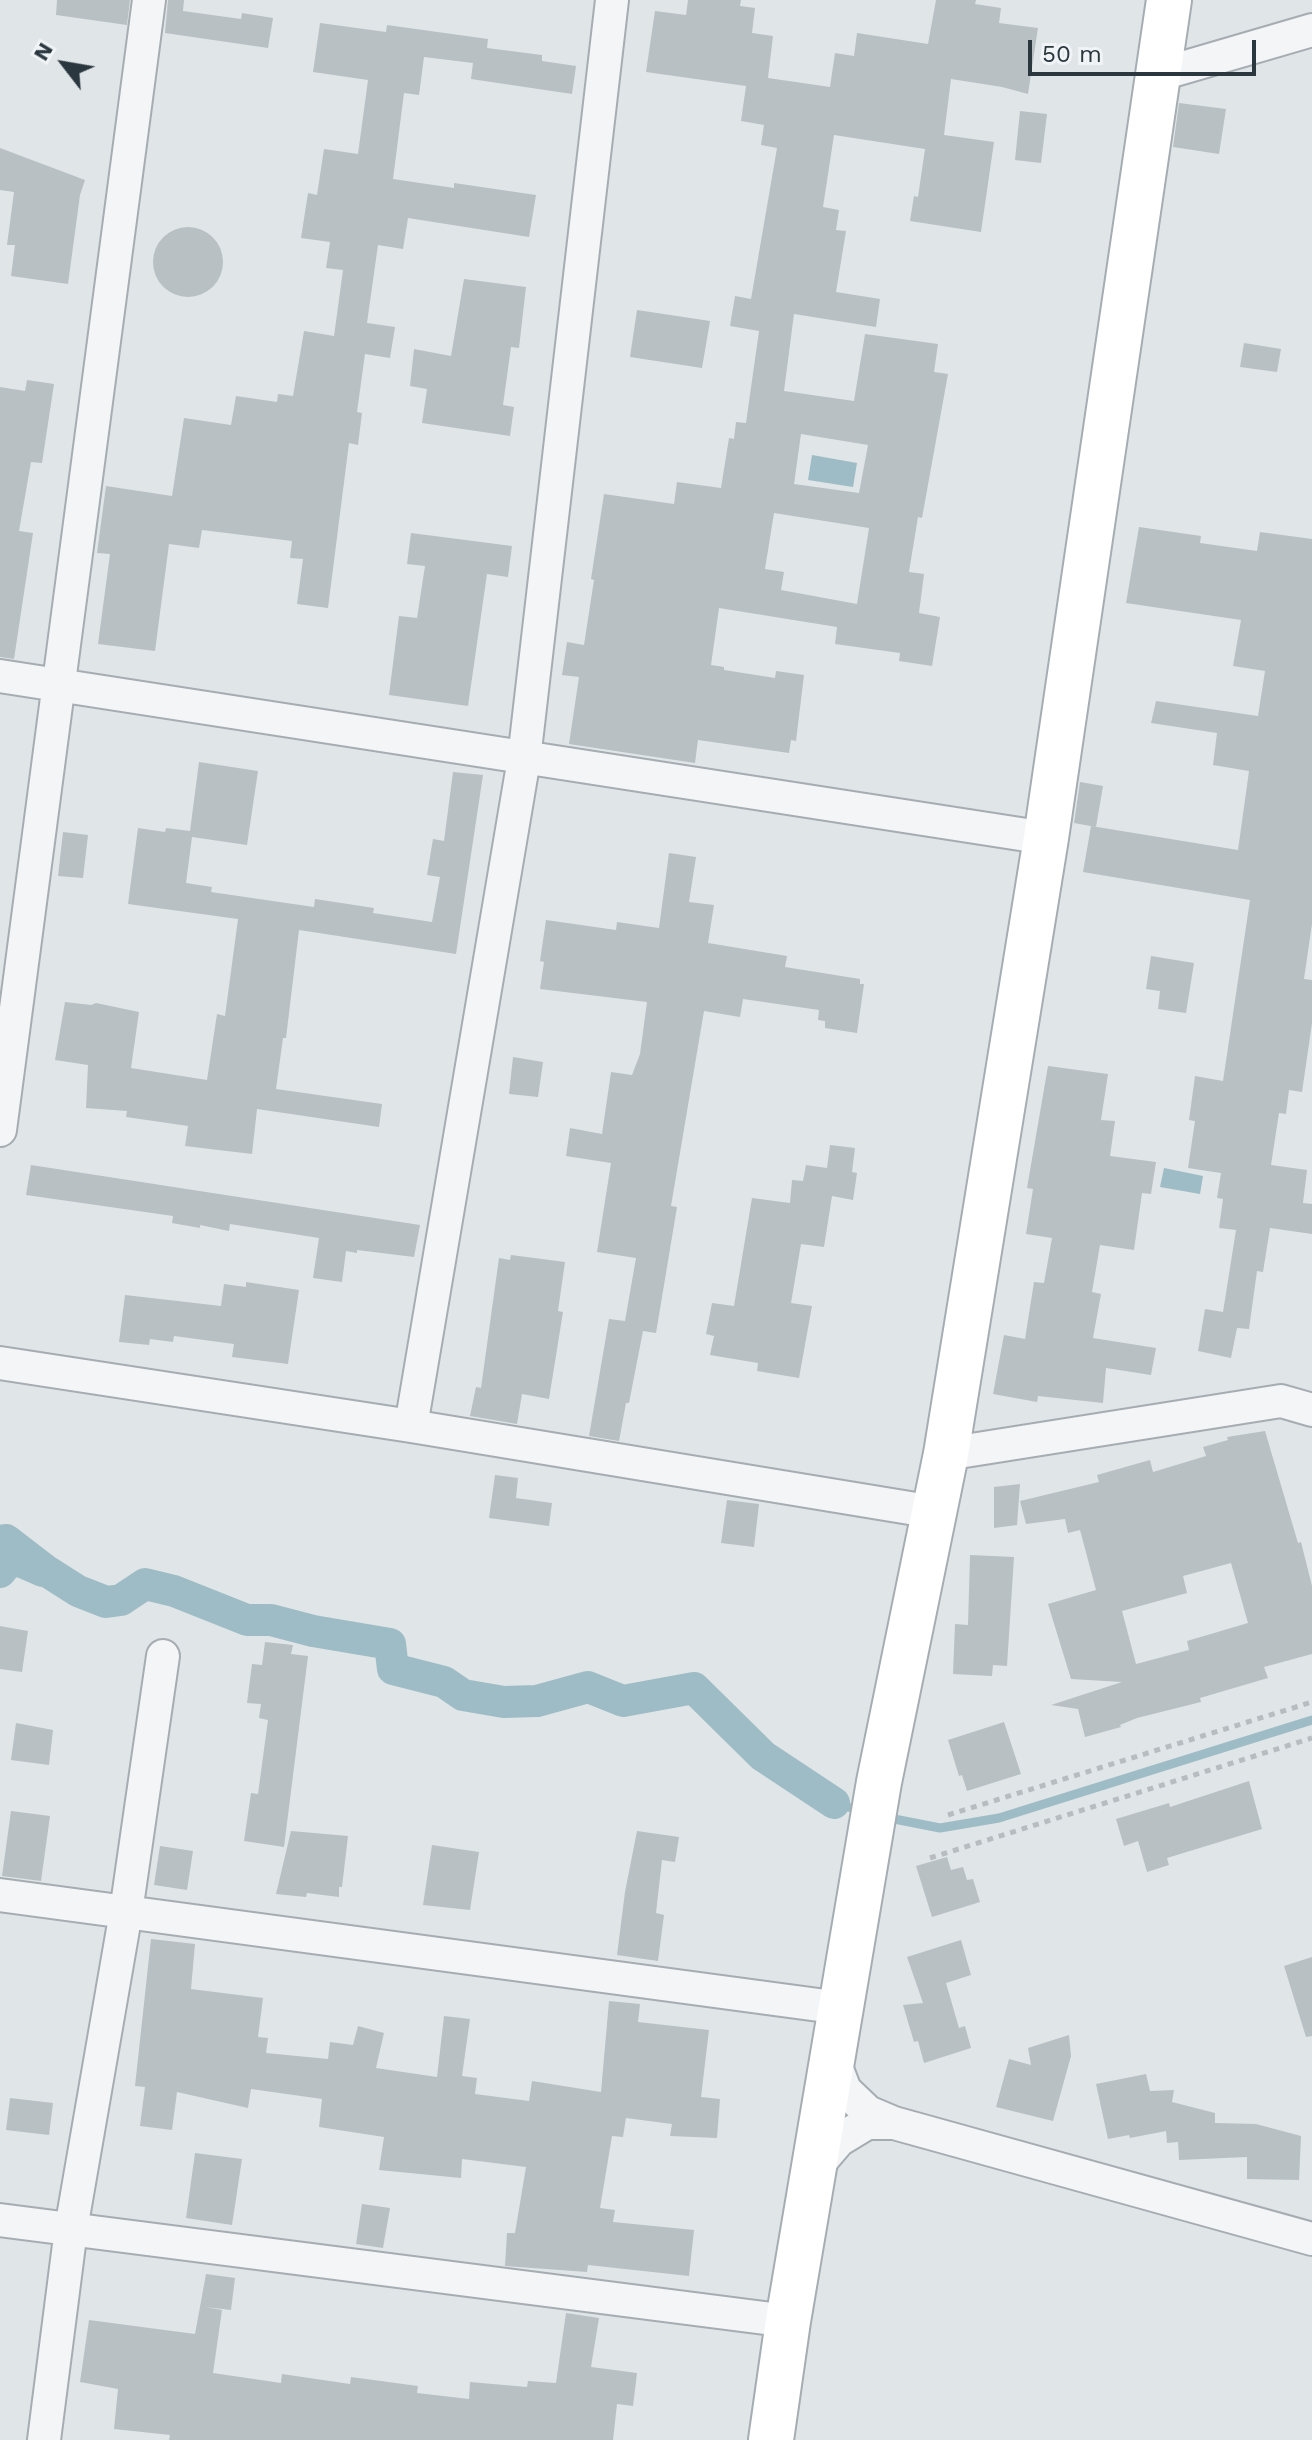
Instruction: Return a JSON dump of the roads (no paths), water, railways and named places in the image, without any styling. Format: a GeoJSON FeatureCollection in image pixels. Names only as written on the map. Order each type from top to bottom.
{"type":"FeatureCollection","features":[{"type":"Feature","properties":{"kind":"street"},"geometry":{"type":"LineString","coordinates":[[0,1130],[149,0]]}},
{"type":"Feature","properties":{"kind":"street"},"geometry":{"type":"LineString","coordinates":[[411,1426],[524,759],[612,0]]}},
{"type":"Feature","properties":{"kind":"street"},"geometry":{"type":"LineString","coordinates":[[771,2440],[788,2321],[879,1782],[946,1454],[1046,838],[1169,0]]}},
{"type":"Feature","properties":{"kind":"street"},"geometry":{"type":"LineString","coordinates":[[1158,75],[1312,30]]}},
{"type":"Feature","properties":{"kind":"street"},"geometry":{"type":"LineString","coordinates":[[0,676],[1046,838]]}},
{"type":"Feature","properties":{"kind":"street"},"geometry":{"type":"LineString","coordinates":[[0,1363],[411,1426],[934,1512]]}},
{"type":"Feature","properties":{"kind":"street"},"geometry":{"type":"LineString","coordinates":[[946,1454],[1281,1401],[1312,1410]]}},
{"type":"Feature","properties":{"kind":"street"},"geometry":{"type":"LineString","coordinates":[[44,2440],[71,2229],[126,1912],[163,1656]]}},
{"type":"Feature","properties":{"kind":"street"},"geometry":{"type":"LineString","coordinates":[[0,1895],[841,2008]]}},
{"type":"Feature","properties":{"kind":"street"},"geometry":{"type":"LineString","coordinates":[[833,2059],[845,2090],[868,2112],[894,2123],[1312,2239]]}},
{"type":"Feature","properties":{"kind":"street"},"geometry":{"type":"LineString","coordinates":[[815,2168],[839,2140],[867,2123],[894,2123]]}},
{"type":"Feature","properties":{"kind":"street"},"geometry":{"type":"LineString","coordinates":[[0,2220],[788,2321]]}},
{"type":"Feature","properties":{"kind":"water"},"geometry":{"type":"Polygon","coordinates":[[[812,455],[857,463],[853,487],[808,480],[812,455]]]}},
{"type":"Feature","properties":{"kind":"water"},"geometry":{"type":"Polygon","coordinates":[[[1164,1168],[1203,1176],[1200,1194],[1160,1187],[1164,1168]]]}},
{"type":"Feature","properties":{"kind":"waterway"},"geometry":{"type":"LineString","coordinates":[[0,1541],[6,1540],[78,1591],[106,1602],[121,1600],[145,1584],[174,1591],[247,1620],[271,1620],[313,1631],[390,1644],[393,1669],[444,1682],[463,1695],[504,1702],[537,1701],[588,1687],[623,1701],[694,1688],[763,1756],[834,1803]]}},
{"type":"Feature","properties":{"kind":"waterway"},"geometry":{"type":"LineString","coordinates":[[0,1572],[8,1562],[20,1561],[43,1571]]}},
{"type":"Feature","properties":{"kind":"waterway"},"geometry":{"type":"LineString","coordinates":[[884,1817],[940,1828],[999,1818],[1312,1720]]}},
{"type":"Feature","properties":{"kind":"waterway"},"geometry":{"type":"LineString","coordinates":[[834,1803],[862,1811]]}}]}
